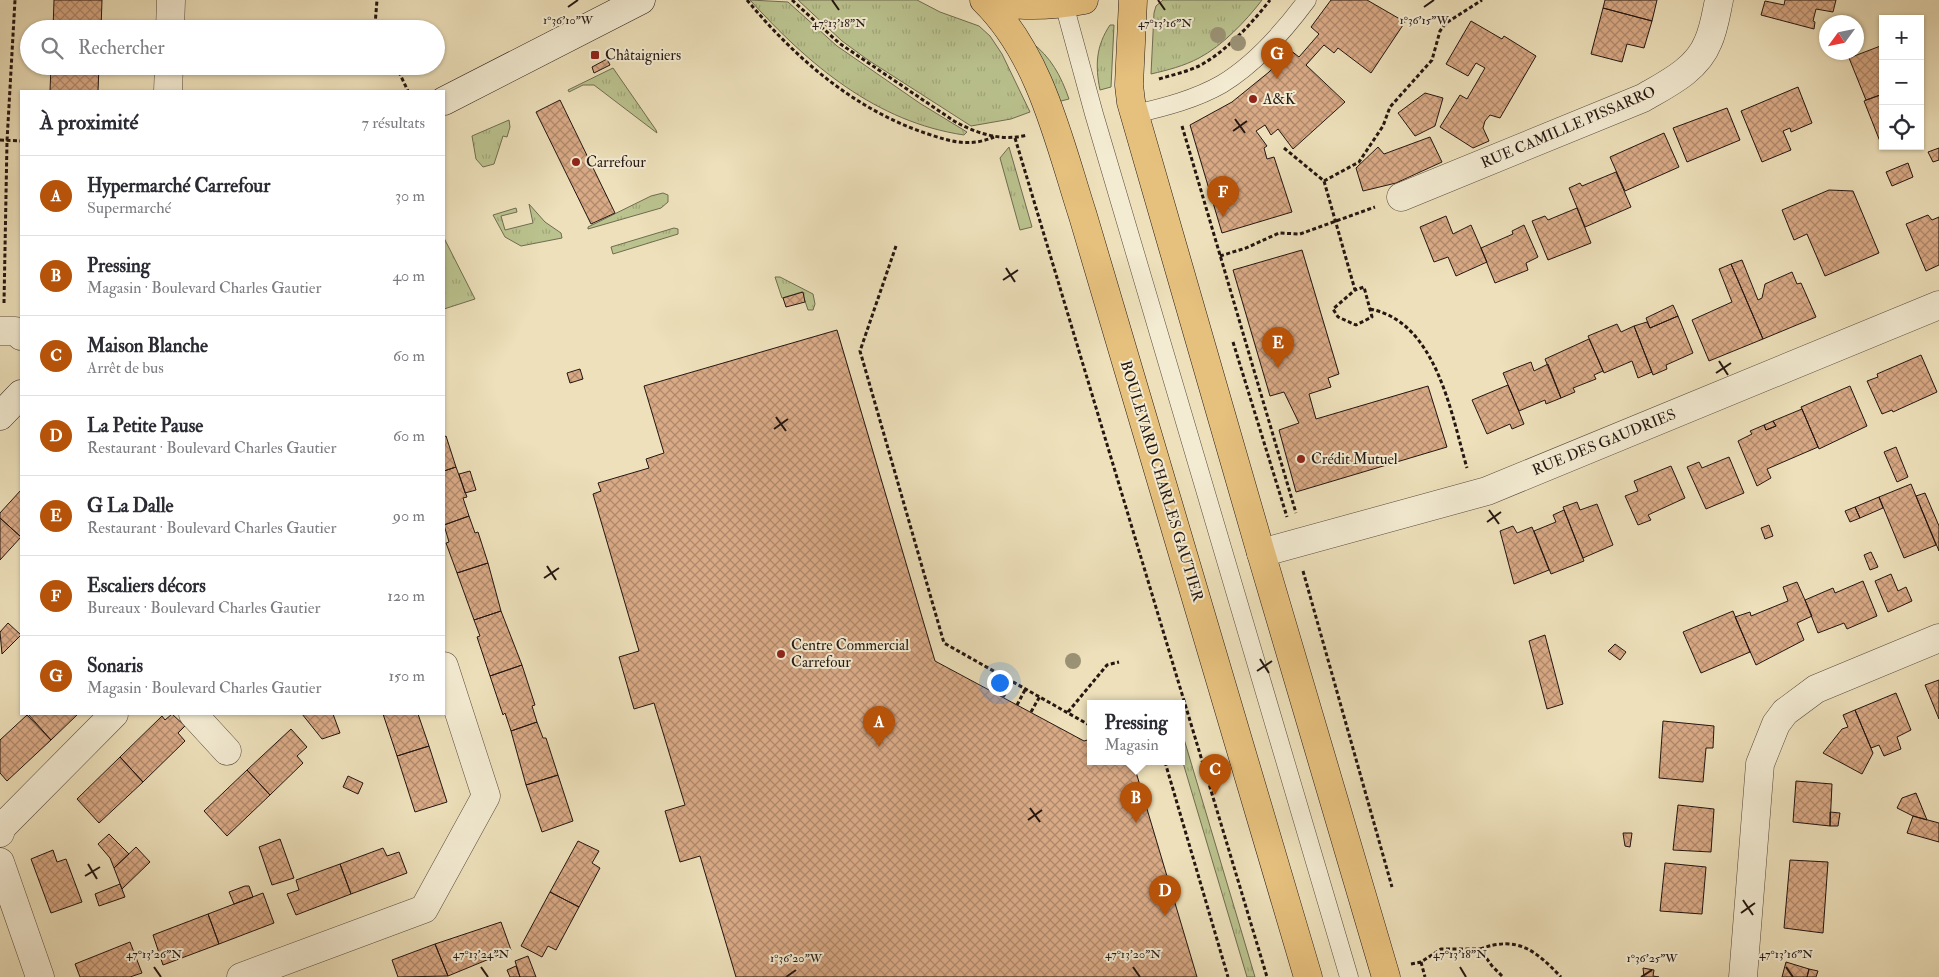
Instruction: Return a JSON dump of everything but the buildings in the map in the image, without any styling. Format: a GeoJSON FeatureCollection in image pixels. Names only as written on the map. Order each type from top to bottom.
{"type":"FeatureCollection","features":[{"type":"Feature","properties":{"kind":"main road","name":"BOULEVARD CHARLES GAUTIER"},"geometry":{"type":"LineString","coordinates":[[984,0],[999,14],[1023,55],[1043,94],[1054,126],[1083,216],[1308,977]]}},
{"type":"Feature","properties":{"kind":"main road"},"geometry":{"type":"LineString","coordinates":[[989,0],[1023,6],[1074,2]]}},
{"type":"Feature","properties":{"kind":"main road"},"geometry":{"type":"LineString","coordinates":[[1133,0],[1129,85],[1135,114],[1261,553],[1385,974]]}},
{"type":"Feature","properties":{"kind":"street"},"geometry":{"type":"LineString","coordinates":[[170,20],[171,0]]}},
{"type":"Feature","properties":{"kind":"street"},"geometry":{"type":"LineString","coordinates":[[445,100],[641,0]]}},
{"type":"Feature","properties":{"kind":"street"},"geometry":{"type":"LineString","coordinates":[[603,21],[653,0]]}},
{"type":"Feature","properties":{"kind":"street","name":"RUE CAMILLE PISSARRO"},"geometry":{"type":"LineString","coordinates":[[1401,197],[1643,98],[1666,85],[1684,73],[1699,58],[1708,43],[1720,0]]}},
{"type":"Feature","properties":{"kind":"street"},"geometry":{"type":"LineString","coordinates":[[168,90],[169,75]]}},
{"type":"Feature","properties":{"kind":"street","name":"RUE DES GAUDRIES"},"geometry":{"type":"LineString","coordinates":[[1261,553],[1475,494],[1939,305]]}},
{"type":"Feature","properties":{"kind":"street"},"geometry":{"type":"LineString","coordinates":[[2,320],[20,335]]}},
{"type":"Feature","properties":{"kind":"street"},"geometry":{"type":"LineString","coordinates":[[0,416],[20,395]]}},
{"type":"Feature","properties":{"kind":"street"},"geometry":{"type":"LineString","coordinates":[[1743,977],[1760,764],[1776,724],[1785,712],[1816,689],[1939,638]]}},
{"type":"Feature","properties":{"kind":"street"},"geometry":{"type":"LineString","coordinates":[[241,977],[424,909],[486,796],[445,669]]}},
{"type":"Feature","properties":{"kind":"street"},"geometry":{"type":"LineString","coordinates":[[0,834],[2,828],[113,715]]}},
{"type":"Feature","properties":{"kind":"street"},"geometry":{"type":"LineString","coordinates":[[194,715],[227,751]]}},
{"type":"Feature","properties":{"kind":"street"},"geometry":{"type":"LineString","coordinates":[[0,862],[40,977]]}},
{"type":"Feature","properties":{"kind":"lane"},"geometry":{"type":"LineString","coordinates":[[1135,114],[1179,102],[1222,84],[1244,68],[1307,0]]}},
{"type":"Feature","properties":{"kind":"lane"},"geometry":{"type":"LineString","coordinates":[[1074,2],[1096,123],[1349,977]]}},
{"type":"Feature","properties":{"kind":"path"},"geometry":{"type":"LineString","coordinates":[[2,320],[15,0]]}},
{"type":"Feature","properties":{"kind":"path"},"geometry":{"type":"LineString","coordinates":[[375,20],[377,0]]}},
{"type":"Feature","properties":{"kind":"path"},"geometry":{"type":"LineString","coordinates":[[747,0],[782,40],[803,60],[867,107],[916,130],[953,141],[980,143],[994,136]]}},
{"type":"Feature","properties":{"kind":"path"},"geometry":{"type":"LineString","coordinates":[[792,0],[811,20],[866,63],[968,130],[994,136],[1015,138],[1054,126]]}},
{"type":"Feature","properties":{"kind":"path"},"geometry":{"type":"LineString","coordinates":[[1129,85],[1188,70],[1206,63],[1241,32],[1270,0]]}},
{"type":"Feature","properties":{"kind":"path"},"geometry":{"type":"LineString","coordinates":[[1324,181],[1359,162],[1383,126],[1390,108],[1432,60],[1440,31],[1446,23],[1482,0]]}},
{"type":"Feature","properties":{"kind":"path"},"geometry":{"type":"LineString","coordinates":[[400,75],[408,90]]}},
{"type":"Feature","properties":{"kind":"path"},"geometry":{"type":"LineString","coordinates":[[1181,122],[1297,517]]}},
{"type":"Feature","properties":{"kind":"path"},"geometry":{"type":"LineString","coordinates":[[1015,138],[1181,700]]}},
{"type":"Feature","properties":{"kind":"path"},"geometry":{"type":"LineString","coordinates":[[0,140],[20,142]]}},
{"type":"Feature","properties":{"kind":"path"},"geometry":{"type":"LineString","coordinates":[[1284,148],[1324,181],[1355,290]]}},
{"type":"Feature","properties":{"kind":"path"},"geometry":{"type":"LineString","coordinates":[[1220,256],[1246,248],[1279,233],[1300,234],[1401,197]]}},
{"type":"Feature","properties":{"kind":"path"},"geometry":{"type":"LineString","coordinates":[[896,246],[860,351],[944,643],[1087,724]]}},
{"type":"Feature","properties":{"kind":"path"},"geometry":{"type":"LineString","coordinates":[[1364,287],[1372,317],[1356,325],[1338,317],[1333,309],[1355,290],[1364,287]]}},
{"type":"Feature","properties":{"kind":"path"},"geometry":{"type":"LineString","coordinates":[[1370,309],[1394,317],[1422,345],[1440,374],[1475,494]]}},
{"type":"Feature","properties":{"kind":"path"},"geometry":{"type":"LineString","coordinates":[[1295,544],[1308,584],[1392,888]]}},
{"type":"Feature","properties":{"kind":"path"},"geometry":{"type":"LineString","coordinates":[[1068,712],[1107,665],[1119,662]]}},
{"type":"Feature","properties":{"kind":"path"},"geometry":{"type":"LineString","coordinates":[[989,690],[999,673]]}},
{"type":"Feature","properties":{"kind":"path"},"geometry":{"type":"LineString","coordinates":[[1003,697],[1013,681]]}},
{"type":"Feature","properties":{"kind":"path"},"geometry":{"type":"LineString","coordinates":[[1017,705],[1026,688]]}},
{"type":"Feature","properties":{"kind":"path"},"geometry":{"type":"LineString","coordinates":[[1031,712],[1040,696]]}},
{"type":"Feature","properties":{"kind":"path"},"geometry":{"type":"LineString","coordinates":[[1185,714],[1266,977]]}},
{"type":"Feature","properties":{"kind":"path"},"geometry":{"type":"LineString","coordinates":[[1166,765],[1228,977]]}},
{"type":"Feature","properties":{"kind":"path"},"geometry":{"type":"LineString","coordinates":[[1385,974],[1421,962],[1441,949],[1480,949],[1493,944],[1510,942],[1527,948],[1544,960],[1562,977]]}},
{"type":"Feature","properties":{"kind":"path"},"geometry":{"type":"LineString","coordinates":[[1480,949],[1502,977]]}},
{"type":"Feature","properties":{"kind":"path"},"geometry":{"type":"LineString","coordinates":[[1411,954],[1414,964]]}},
{"type":"Feature","properties":{"kind":"path"},"geometry":{"type":"LineString","coordinates":[[1421,962],[1425,977]]}},
{"type":"Feature","properties":{"kind":"green space"},"geometry":{"type":"Polygon","coordinates":[[[750,0],[788,2],[837,46],[921,104],[967,132],[964,135],[932,128],[902,118],[873,104],[820,68],[796,47],[750,0]]]}},
{"type":"Feature","properties":{"kind":"green space"},"geometry":{"type":"Polygon","coordinates":[[[798,0],[917,0],[940,12],[979,26],[990,36],[1002,54],[1030,112],[1011,119],[971,126],[868,60],[842,41],[798,0]]]}},
{"type":"Feature","properties":{"kind":"green space"},"geometry":{"type":"Polygon","coordinates":[[[1163,0],[1262,0],[1233,32],[1208,53],[1182,66],[1151,74],[1154,13],[1156,6],[1163,0]]]}},
{"type":"Feature","properties":{"kind":"green space"},"geometry":{"type":"Polygon","coordinates":[[[1110,25],[1114,25],[1111,87],[1100,90],[1097,72],[1099,48],[1110,25]]]}},
{"type":"Feature","properties":{"kind":"green space"},"geometry":{"type":"Polygon","coordinates":[[[1031,42],[1054,67],[1069,99],[1057,102],[1031,42]]]}},
{"type":"Feature","properties":{"kind":"green space"},"geometry":{"type":"Polygon","coordinates":[[[613,68],[657,133],[594,85],[583,85],[569,92],[568,90],[613,68]]]}},
{"type":"Feature","properties":{"kind":"green space"},"geometry":{"type":"Polygon","coordinates":[[[509,120],[510,127],[507,137],[503,136],[494,164],[483,167],[476,159],[472,136],[509,120]]]}},
{"type":"Feature","properties":{"kind":"green space"},"geometry":{"type":"Polygon","coordinates":[[[1009,147],[1032,227],[1020,230],[1000,158],[1009,147]]]}},
{"type":"Feature","properties":{"kind":"green space"},"geometry":{"type":"Polygon","coordinates":[[[663,193],[668,195],[668,202],[661,208],[588,229],[588,227],[651,196],[663,193]]]}},
{"type":"Feature","properties":{"kind":"green space"},"geometry":{"type":"Polygon","coordinates":[[[529,204],[545,222],[561,233],[562,238],[521,246],[505,237],[493,215],[516,208],[517,212],[501,216],[505,230],[533,223],[529,204]]]}},
{"type":"Feature","properties":{"kind":"green space"},"geometry":{"type":"Polygon","coordinates":[[[674,228],[678,229],[678,234],[613,254],[611,247],[674,228]]]}},
{"type":"Feature","properties":{"kind":"green space"},"geometry":{"type":"Polygon","coordinates":[[[445,240],[475,299],[445,309],[445,240]]]}},
{"type":"Feature","properties":{"kind":"green space"},"geometry":{"type":"Polygon","coordinates":[[[775,277],[780,277],[813,294],[815,304],[813,310],[808,310],[802,292],[782,298],[775,277]]]}},
{"type":"Feature","properties":{"kind":"green space"},"geometry":{"type":"Polygon","coordinates":[[[1185,742],[1255,977],[1247,977],[1184,765],[1185,742]]]}},
{"type":"Feature","properties":{"kind":"place","name":"Châtaigniers"},"geometry":{"type":"Point","coordinates":[595,55]}},
{"type":"Feature","properties":{"kind":"place","name":"Sonaris"},"geometry":{"type":"Point","coordinates":[1277,79]}},
{"type":"Feature","properties":{"kind":"place","name":"A&K"},"geometry":{"type":"Point","coordinates":[1253,99]}},
{"type":"Feature","properties":{"kind":"place","name":"Carrefour"},"geometry":{"type":"Point","coordinates":[576,162]}},
{"type":"Feature","properties":{"kind":"place","name":"Escaliers décors"},"geometry":{"type":"Point","coordinates":[1223,217]}},
{"type":"Feature","properties":{"kind":"place","name":"G La Dalle"},"geometry":{"type":"Point","coordinates":[1278,368]}},
{"type":"Feature","properties":{"kind":"place","name":"Crédit Mutuel"},"geometry":{"type":"Point","coordinates":[1301,459]}},
{"type":"Feature","properties":{"kind":"place","name":"Centre Commercial Carrefour"},"geometry":{"type":"Point","coordinates":[781,654]}},
{"type":"Feature","properties":{"kind":"place","name":"Hypermarché Carrefour"},"geometry":{"type":"Point","coordinates":[879,747]}},
{"type":"Feature","properties":{"kind":"place","name":"Maison Blanche"},"geometry":{"type":"Point","coordinates":[1215,795]}},
{"type":"Feature","properties":{"kind":"place","name":"Pressing"},"geometry":{"type":"Point","coordinates":[1136,823]}},
{"type":"Feature","properties":{"kind":"place","name":"La Petite Pause"},"geometry":{"type":"Point","coordinates":[1165,916]}}]}
